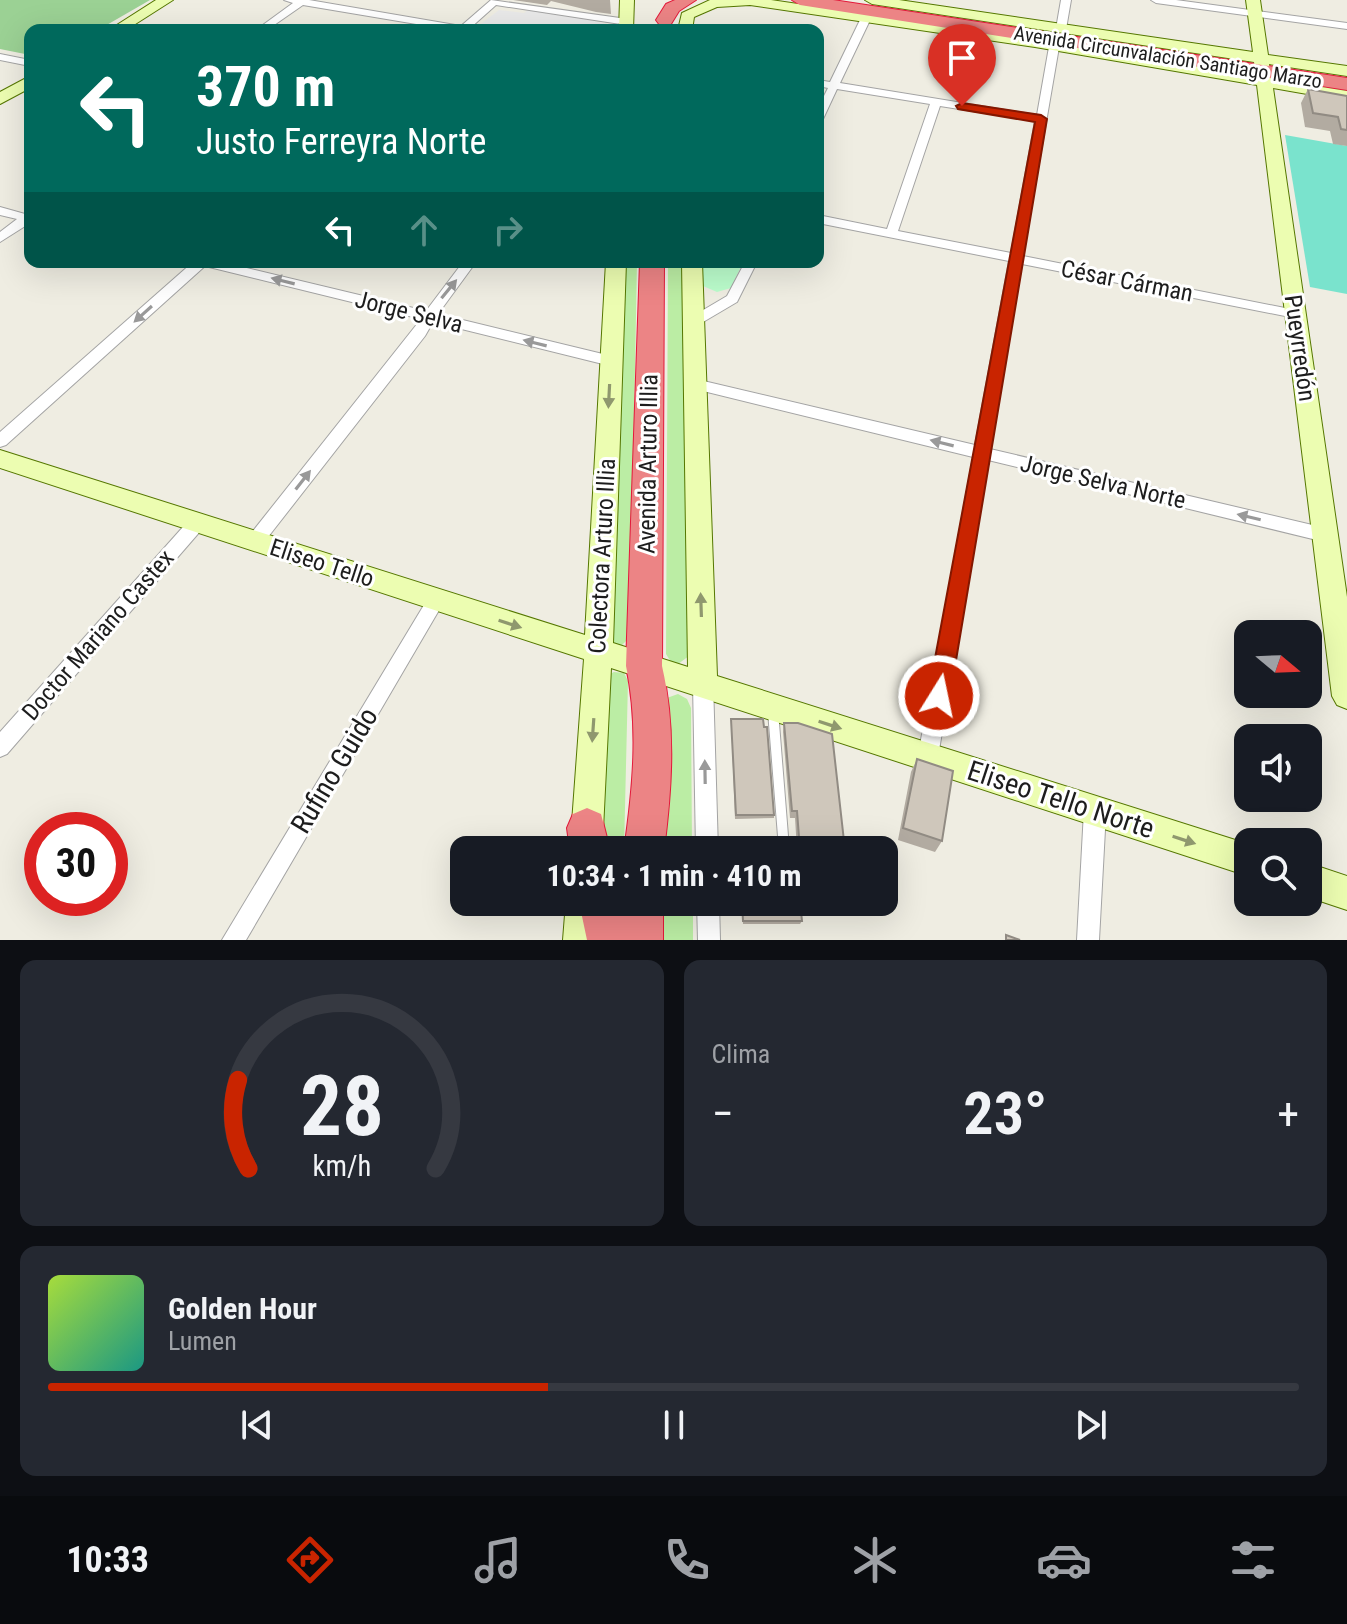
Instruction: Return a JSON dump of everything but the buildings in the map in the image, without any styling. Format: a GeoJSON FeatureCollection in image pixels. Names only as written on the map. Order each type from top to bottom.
{"type":"FeatureCollection","features":[{"type":"Feature","properties":{"kind":"highway"},"geometry":{"type":"LineString","coordinates":[[649,12],[672,8],[688,0]]}},
{"type":"Feature","properties":{"kind":"highway","name":"Avenida Circunvalación Santiago Marzo"},"geometry":{"type":"LineString","coordinates":[[830,0],[1347,84]]}},
{"type":"Feature","properties":{"kind":"highway"},"geometry":{"type":"LineString","coordinates":[[804,1],[904,24]]}},
{"type":"Feature","properties":{"kind":"highway","name":"Avenida Circunvalación Santiago Marzo"},"geometry":{"type":"LineString","coordinates":[[804,1],[1262,69],[1347,77]]}},
{"type":"Feature","properties":{"kind":"highway"},"geometry":{"type":"LineString","coordinates":[[1318,92],[1347,95]]}},
{"type":"Feature","properties":{"kind":"highway","name":"Avenida Arturo Illia"},"geometry":{"type":"LineString","coordinates":[[645,836],[650,809],[651,702],[644,666],[652,268]]}},
{"type":"Feature","properties":{"kind":"highway"},"geometry":{"type":"LineString","coordinates":[[603,916],[609,940]]}},
{"type":"Feature","properties":{"kind":"highway"},"geometry":{"type":"LineString","coordinates":[[641,940],[642,916]]}},
{"type":"Feature","properties":{"kind":"street"},"geometry":{"type":"LineString","coordinates":[[126,24],[166,0]]}},
{"type":"Feature","properties":{"kind":"street"},"geometry":{"type":"LineString","coordinates":[[289,0],[434,24]]}},
{"type":"Feature","properties":{"kind":"street"},"geometry":{"type":"LineString","coordinates":[[875,0],[1061,29],[1262,69],[1318,92]]}},
{"type":"Feature","properties":{"kind":"street"},"geometry":{"type":"LineString","coordinates":[[1061,29],[1066,0]]}},
{"type":"Feature","properties":{"kind":"street"},"geometry":{"type":"LineString","coordinates":[[1156,0],[1254,7],[1347,26]]}},
{"type":"Feature","properties":{"kind":"street"},"geometry":{"type":"LineString","coordinates":[[269,24],[302,1]]}},
{"type":"Feature","properties":{"kind":"street"},"geometry":{"type":"LineString","coordinates":[[469,24],[495,1],[617,24]]}},
{"type":"Feature","properties":{"kind":"street"},"geometry":{"type":"LineString","coordinates":[[686,24],[689,14],[700,7],[738,1],[1054,47],[1262,69],[1347,71]]}},
{"type":"Feature","properties":{"kind":"street"},"geometry":{"type":"LineString","coordinates":[[561,12],[575,7]]}},
{"type":"Feature","properties":{"kind":"street","name":"Pueyrredón"},"geometry":{"type":"LineString","coordinates":[[1254,7],[1347,696]]}},
{"type":"Feature","properties":{"kind":"street"},"geometry":{"type":"LineString","coordinates":[[629,24],[649,12]]}},
{"type":"Feature","properties":{"kind":"street"},"geometry":{"type":"LineString","coordinates":[[824,107],[866,18]]}},
{"type":"Feature","properties":{"kind":"street"},"geometry":{"type":"LineString","coordinates":[[928,756],[1054,47]]}},
{"type":"Feature","properties":{"kind":"street"},"geometry":{"type":"LineString","coordinates":[[0,57],[24,62]]}},
{"type":"Feature","properties":{"kind":"street"},"geometry":{"type":"LineString","coordinates":[[824,84],[1041,119]]}},
{"type":"Feature","properties":{"kind":"street"},"geometry":{"type":"LineString","coordinates":[[0,99],[24,85]]}},
{"type":"Feature","properties":{"kind":"street"},"geometry":{"type":"LineString","coordinates":[[891,234],[936,102]]}},
{"type":"Feature","properties":{"kind":"street"},"geometry":{"type":"LineString","coordinates":[[0,211],[24,217]]}},
{"type":"Feature","properties":{"kind":"street","name":"César Cárman"},"geometry":{"type":"LineString","coordinates":[[824,220],[1295,314]]}},
{"type":"Feature","properties":{"kind":"street"},"geometry":{"type":"LineString","coordinates":[[0,238],[24,221]]}},
{"type":"Feature","properties":{"kind":"street"},"geometry":{"type":"LineString","coordinates":[[0,441],[197,268]]}},
{"type":"Feature","properties":{"kind":"street","name":"Jorge Selva"},"geometry":{"type":"LineString","coordinates":[[229,268],[611,361]]}},
{"type":"Feature","properties":{"kind":"street"},"geometry":{"type":"LineString","coordinates":[[255,541],[466,268]]}},
{"type":"Feature","properties":{"kind":"street","name":"Colectora Arturo Illia"},"geometry":{"type":"LineString","coordinates":[[588,836],[616,268]]}},
{"type":"Feature","properties":{"kind":"street"},"geometry":{"type":"LineString","coordinates":[[692,268],[707,836]]}},
{"type":"Feature","properties":{"kind":"street"},"geometry":{"type":"LineString","coordinates":[[693,322],[732,299],[748,268]]}},
{"type":"Feature","properties":{"kind":"street","name":"Jorge Selva Norte"},"geometry":{"type":"LineString","coordinates":[[695,384],[1325,535]]}},
{"type":"Feature","properties":{"kind":"street","name":"Eliseo Tello"},"geometry":{"type":"LineString","coordinates":[[0,459],[644,666]]}},
{"type":"Feature","properties":{"kind":"street","name":"Doctor Mariano Castex"},"geometry":{"type":"LineString","coordinates":[[0,747],[197,523]]}},
{"type":"Feature","properties":{"kind":"street","name":"Rufino Guido"},"geometry":{"type":"LineString","coordinates":[[233,940],[436,600]]}},
{"type":"Feature","properties":{"kind":"street","name":"Eliseo Tello Norte"},"geometry":{"type":"LineString","coordinates":[[644,666],[1234,856]]}},
{"type":"Feature","properties":{"kind":"street"},"geometry":{"type":"LineString","coordinates":[[1088,940],[1095,811]]}},
{"type":"Feature","properties":{"kind":"street"},"geometry":{"type":"LineString","coordinates":[[1322,885],[1347,893]]}},
{"type":"Feature","properties":{"kind":"street"},"geometry":{"type":"LineString","coordinates":[[580,940],[582,916]]}},
{"type":"Feature","properties":{"kind":"street"},"geometry":{"type":"LineString","coordinates":[[708,916],[709,940]]}},
{"type":"Feature","properties":{"kind":"lane"},"geometry":{"type":"LineString","coordinates":[[773,706],[783,836]]}},
{"type":"Feature","properties":{"kind":"green space"},"geometry":{"type":"Polygon","coordinates":[[[0,0],[150,0],[108,24],[24,24],[24,54],[0,49],[0,0]]]}},
{"type":"Feature","properties":{"kind":"green space"},"geometry":{"type":"Polygon","coordinates":[[[624,268],[637,268],[630,637],[621,646],[614,645],[609,638],[624,268]]]}},
{"type":"Feature","properties":{"kind":"green space"},"geometry":{"type":"Polygon","coordinates":[[[668,268],[684,268],[689,656],[678,664],[671,662],[666,654],[668,268]]]}},
{"type":"Feature","properties":{"kind":"green space"},"geometry":{"type":"Polygon","coordinates":[[[702,268],[740,268],[731,288],[717,292],[703,286],[702,268]]]}},
{"type":"Feature","properties":{"kind":"green space"},"geometry":{"type":"Polygon","coordinates":[[[624,673],[628,681],[624,836],[601,836],[608,675],[624,673]]]}},
{"type":"Feature","properties":{"kind":"green space"},"geometry":{"type":"Polygon","coordinates":[[[678,694],[687,699],[691,708],[692,836],[659,836],[664,699],[678,694]]]}},
{"type":"Feature","properties":{"kind":"green space"},"geometry":{"type":"Polygon","coordinates":[[[659,916],[693,916],[693,940],[659,940],[659,916]]]}},
{"type":"Feature","properties":{"kind":"shaded area"},"geometry":{"type":"Polygon","coordinates":[[[499,10],[524,13],[528,10],[607,24],[481,24],[499,10]]]}},
{"type":"Feature","properties":{"kind":"shaded area"},"geometry":{"type":"Polygon","coordinates":[[[1285,135],[1347,146],[1347,294],[1310,287],[1285,135]]]}},
{"type":"Feature","properties":{"kind":"route"},"geometry":{"type":"LineString","coordinates":[[939,696],[1041,119],[962,106]]}}]}
